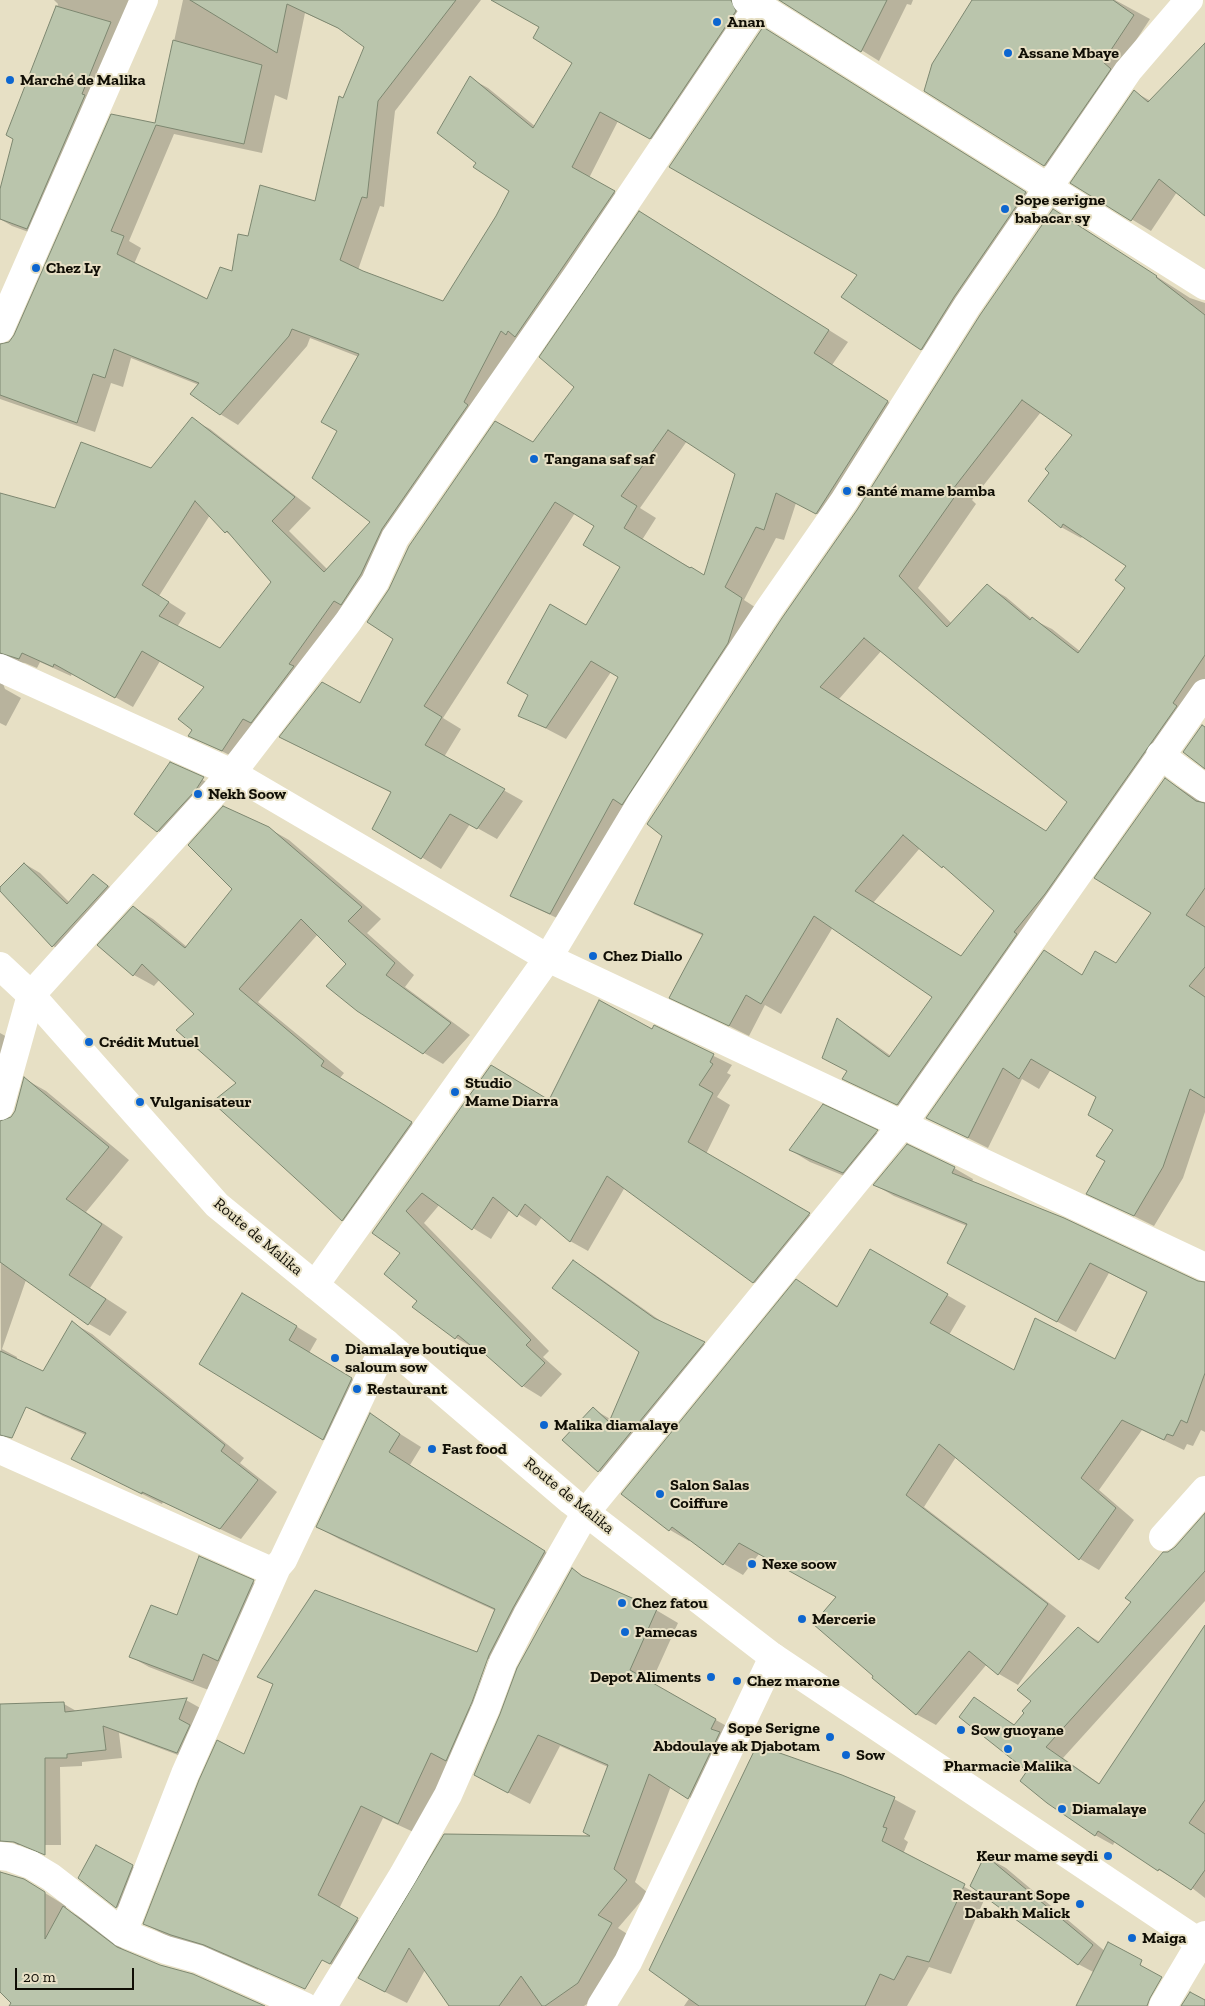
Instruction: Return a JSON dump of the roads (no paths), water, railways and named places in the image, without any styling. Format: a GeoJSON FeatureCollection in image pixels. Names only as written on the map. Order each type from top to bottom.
{"type":"FeatureCollection","features":[{"type":"Feature","properties":{"kind":"street"},"geometry":{"type":"LineString","coordinates":[[0,329],[144,0]]}},
{"type":"Feature","properties":{"kind":"street"},"geometry":{"type":"LineString","coordinates":[[315,1286],[548,958],[641,803],[769,609],[844,501],[968,306],[1128,71],[1189,0]]}},
{"type":"Feature","properties":{"kind":"street"},"geometry":{"type":"LineString","coordinates":[[0,1106],[31,995],[232,774],[348,622],[375,582],[395,538],[578,274],[755,2],[1205,286]]}},
{"type":"Feature","properties":{"kind":"street"},"geometry":{"type":"LineString","coordinates":[[0,668],[232,774],[548,958],[1205,1267]]}},
{"type":"Feature","properties":{"kind":"street"},"geometry":{"type":"LineString","coordinates":[[323,2006],[448,1795],[486,1708],[503,1662],[526,1615],[586,1512],[902,1125],[1205,693]]}},
{"type":"Feature","properties":{"kind":"street"},"geometry":{"type":"LineString","coordinates":[[1160,755],[1205,788]]}},
{"type":"Feature","properties":{"kind":"street","name":"Route de Malika"},"geometry":{"type":"LineString","coordinates":[[0,966],[31,995],[217,1205],[386,1343],[586,1512],[773,1657],[1203,1941]]}},
{"type":"Feature","properties":{"kind":"street"},"geometry":{"type":"LineString","coordinates":[[124,1932],[185,1774],[277,1567],[283,1560],[386,1343]]}},
{"type":"Feature","properties":{"kind":"street"},"geometry":{"type":"LineString","coordinates":[[0,1450],[269,1570],[277,1567]]}},
{"type":"Feature","properties":{"kind":"street"},"geometry":{"type":"LineString","coordinates":[[1163,1537],[1205,1490]]}},
{"type":"Feature","properties":{"kind":"street"},"geometry":{"type":"LineString","coordinates":[[601,2006],[628,1962],[773,1657]]}},
{"type":"Feature","properties":{"kind":"street"},"geometry":{"type":"LineString","coordinates":[[0,1856],[9,1857],[31,1865],[51,1877],[124,1932],[166,1950],[198,1959],[304,2006]]}},
{"type":"Feature","properties":{"kind":"street"},"geometry":{"type":"LineString","coordinates":[[1163,2006],[1203,1941]]}},
{"type":"Feature","properties":{"kind":"place","name":"Anan"},"geometry":{"type":"Point","coordinates":[717,22]}},
{"type":"Feature","properties":{"kind":"place","name":"Assane Mbaye"},"geometry":{"type":"Point","coordinates":[1008,53]}},
{"type":"Feature","properties":{"kind":"place","name":"Marché de Malika"},"geometry":{"type":"Point","coordinates":[10,80]}},
{"type":"Feature","properties":{"kind":"place","name":"Sope serigne babacar sy"},"geometry":{"type":"Point","coordinates":[1005,209]}},
{"type":"Feature","properties":{"kind":"place","name":"Chez Ly"},"geometry":{"type":"Point","coordinates":[36,268]}},
{"type":"Feature","properties":{"kind":"place","name":"Tangana saf saf"},"geometry":{"type":"Point","coordinates":[534,459]}},
{"type":"Feature","properties":{"kind":"place","name":"Santé mame bamba"},"geometry":{"type":"Point","coordinates":[847,491]}},
{"type":"Feature","properties":{"kind":"place","name":"Nekh Soow"},"geometry":{"type":"Point","coordinates":[198,794]}},
{"type":"Feature","properties":{"kind":"place","name":"Chez Diallo"},"geometry":{"type":"Point","coordinates":[593,956]}},
{"type":"Feature","properties":{"kind":"place","name":"Crédit Mutuel"},"geometry":{"type":"Point","coordinates":[89,1042]}},
{"type":"Feature","properties":{"kind":"place","name":"Studio Mame Diarra"},"geometry":{"type":"Point","coordinates":[455,1092]}},
{"type":"Feature","properties":{"kind":"place","name":"Vulganisateur"},"geometry":{"type":"Point","coordinates":[140,1102]}},
{"type":"Feature","properties":{"kind":"place","name":"Diamalaye boutique saloum sow"},"geometry":{"type":"Point","coordinates":[335,1358]}},
{"type":"Feature","properties":{"kind":"place","name":"Restaurant"},"geometry":{"type":"Point","coordinates":[357,1389]}},
{"type":"Feature","properties":{"kind":"place","name":"Malika diamalaye"},"geometry":{"type":"Point","coordinates":[544,1425]}},
{"type":"Feature","properties":{"kind":"place","name":"Fast food"},"geometry":{"type":"Point","coordinates":[432,1449]}},
{"type":"Feature","properties":{"kind":"place","name":"Salon Salas Coiffure"},"geometry":{"type":"Point","coordinates":[660,1494]}},
{"type":"Feature","properties":{"kind":"place","name":"Nexe soow"},"geometry":{"type":"Point","coordinates":[752,1564]}},
{"type":"Feature","properties":{"kind":"place","name":"Chez fatou"},"geometry":{"type":"Point","coordinates":[622,1603]}},
{"type":"Feature","properties":{"kind":"place","name":"Mercerie"},"geometry":{"type":"Point","coordinates":[802,1619]}},
{"type":"Feature","properties":{"kind":"place","name":"Pamecas"},"geometry":{"type":"Point","coordinates":[625,1632]}},
{"type":"Feature","properties":{"kind":"place","name":"Depot Aliments"},"geometry":{"type":"Point","coordinates":[711,1677]}},
{"type":"Feature","properties":{"kind":"place","name":"Chez marone"},"geometry":{"type":"Point","coordinates":[737,1681]}},
{"type":"Feature","properties":{"kind":"place","name":"Sow guoyane"},"geometry":{"type":"Point","coordinates":[961,1730]}},
{"type":"Feature","properties":{"kind":"place","name":"Sope Serigne Abdoulaye ak Djabotam"},"geometry":{"type":"Point","coordinates":[830,1737]}},
{"type":"Feature","properties":{"kind":"place","name":"Pharmacie Malika"},"geometry":{"type":"Point","coordinates":[1008,1749]}},
{"type":"Feature","properties":{"kind":"place","name":"Sow"},"geometry":{"type":"Point","coordinates":[846,1755]}},
{"type":"Feature","properties":{"kind":"place","name":"Diamalaye"},"geometry":{"type":"Point","coordinates":[1062,1809]}},
{"type":"Feature","properties":{"kind":"place","name":"Keur mame seydi"},"geometry":{"type":"Point","coordinates":[1108,1856]}},
{"type":"Feature","properties":{"kind":"place","name":"Restaurant Sope Dabakh Malick"},"geometry":{"type":"Point","coordinates":[1080,1904]}},
{"type":"Feature","properties":{"kind":"place","name":"Maiga"},"geometry":{"type":"Point","coordinates":[1132,1938]}}]}
